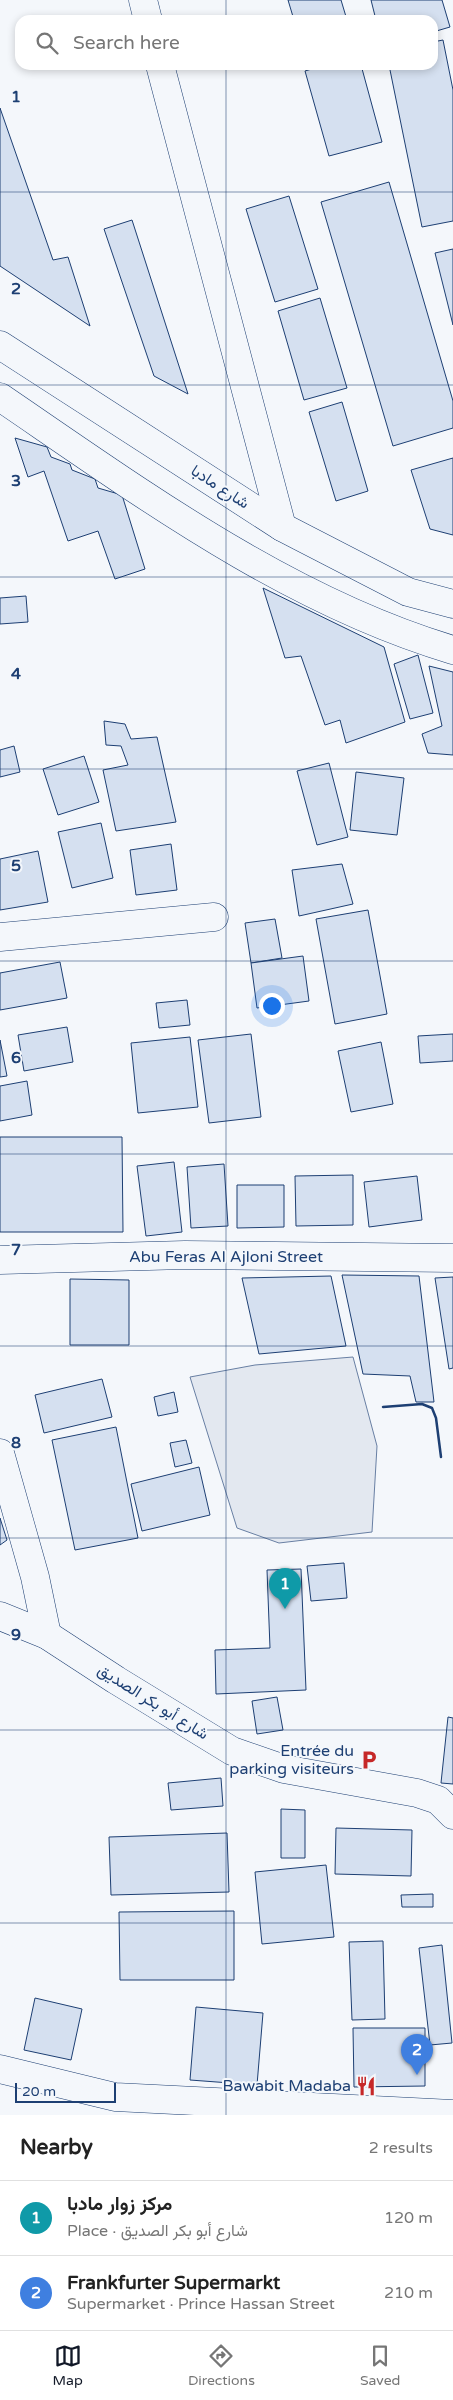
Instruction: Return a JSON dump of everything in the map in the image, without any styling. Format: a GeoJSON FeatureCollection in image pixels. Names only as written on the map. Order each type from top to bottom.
{"type":"FeatureCollection","features":[{"type":"Feature","properties":{"kind":"street"},"geometry":{"type":"LineString","coordinates":[[143,0],[147,15]]}},
{"type":"Feature","properties":{"kind":"street"},"geometry":{"type":"LineString","coordinates":[[161,70],[282,527]]}},
{"type":"Feature","properties":{"kind":"street","name":"شارع مادبا"},"geometry":{"type":"LineString","coordinates":[[0,344],[282,527],[408,592],[453,604]]}},
{"type":"Feature","properties":{"kind":"street"},"geometry":{"type":"LineString","coordinates":[[0,397],[216,541],[341,608],[453,650]]}},
{"type":"Feature","properties":{"kind":"street"},"geometry":{"type":"LineString","coordinates":[[0,937],[214,917]]}},
{"type":"Feature","properties":{"kind":"street","name":"Abu Feras Al Ajloni Street"},"geometry":{"type":"LineString","coordinates":[[0,1260],[185,1255],[453,1258]]}},
{"type":"Feature","properties":{"kind":"street"},"geometry":{"type":"LineString","coordinates":[[0,1453],[35,1577],[47,1634]]}},
{"type":"Feature","properties":{"kind":"street","name":"شارع أبو بكر الصديق"},"geometry":{"type":"LineString","coordinates":[[0,1616],[47,1634],[116,1680],[232,1750],[284,1769],[416,1793],[438,1800],[453,1815]]}},
{"type":"Feature","properties":{"kind":"street"},"geometry":{"type":"LineString","coordinates":[[0,2069],[115,2097],[354,2112],[453,2114]]}},
{"type":"Feature","properties":{"kind":"shaded area"},"geometry":{"type":"Polygon","coordinates":[[[353,1357],[377,1446],[372,1532],[279,1543],[237,1528],[190,1377],[255,1365],[353,1357]]]}},
{"type":"Feature","properties":{"kind":"building"},"geometry":{"type":"Polygon","coordinates":[[[288,0],[341,0],[346,15],[292,15],[288,0]]]}},
{"type":"Feature","properties":{"kind":"building"},"geometry":{"type":"Polygon","coordinates":[[[371,0],[442,0],[450,27],[438,31],[438,15],[375,15],[371,0]]]}},
{"type":"Feature","properties":{"kind":"building"},"geometry":{"type":"Polygon","coordinates":[[[443,40],[453,90],[453,221],[422,227],[390,70],[438,70],[438,41],[443,40]]]}},
{"type":"Feature","properties":{"kind":"building"},"geometry":{"type":"Polygon","coordinates":[[[362,70],[382,142],[329,156],[305,71],[362,70]]]}},
{"type":"Feature","properties":{"kind":"building"},"geometry":{"type":"Polygon","coordinates":[[[0,108],[53,260],[68,257],[90,326],[0,266],[0,108]]]}},
{"type":"Feature","properties":{"kind":"building"},"geometry":{"type":"Polygon","coordinates":[[[389,182],[453,401],[453,428],[393,446],[321,202],[389,182]]]}},
{"type":"Feature","properties":{"kind":"building"},"geometry":{"type":"Polygon","coordinates":[[[289,196],[318,289],[275,302],[246,209],[289,196]]]}},
{"type":"Feature","properties":{"kind":"building"},"geometry":{"type":"Polygon","coordinates":[[[132,220],[188,394],[154,376],[104,229],[132,220]]]}},
{"type":"Feature","properties":{"kind":"building"},"geometry":{"type":"Polygon","coordinates":[[[453,249],[453,325],[435,253],[453,249]]]}},
{"type":"Feature","properties":{"kind":"building"},"geometry":{"type":"Polygon","coordinates":[[[320,298],[347,388],[304,400],[278,311],[320,298]]]}},
{"type":"Feature","properties":{"kind":"building"},"geometry":{"type":"Polygon","coordinates":[[[342,402],[368,491],[336,501],[309,412],[342,402]]]}},
{"type":"Feature","properties":{"kind":"building"},"geometry":{"type":"Polygon","coordinates":[[[15,438],[47,447],[51,457],[70,464],[72,470],[95,479],[98,488],[122,495],[145,569],[115,579],[98,531],[68,541],[44,471],[28,477],[15,438]]]}},
{"type":"Feature","properties":{"kind":"building"},"geometry":{"type":"Polygon","coordinates":[[[453,458],[453,535],[430,529],[411,470],[453,458]]]}},
{"type":"Feature","properties":{"kind":"building"},"geometry":{"type":"Polygon","coordinates":[[[263,588],[384,647],[405,722],[346,743],[340,720],[325,725],[301,656],[285,658],[263,588]]]}},
{"type":"Feature","properties":{"kind":"building"},"geometry":{"type":"Polygon","coordinates":[[[26,596],[28,622],[0,624],[0,598],[26,596]]]}},
{"type":"Feature","properties":{"kind":"building"},"geometry":{"type":"Polygon","coordinates":[[[418,655],[433,713],[410,719],[394,664],[418,655]]]}},
{"type":"Feature","properties":{"kind":"building"},"geometry":{"type":"Polygon","coordinates":[[[429,666],[453,672],[453,755],[428,753],[422,734],[442,726],[429,666]]]}},
{"type":"Feature","properties":{"kind":"building"},"geometry":{"type":"Polygon","coordinates":[[[104,721],[125,724],[131,739],[157,737],[176,822],[116,831],[103,770],[128,765],[121,746],[106,745],[104,721]]]}},
{"type":"Feature","properties":{"kind":"building"},"geometry":{"type":"Polygon","coordinates":[[[14,746],[20,772],[0,777],[0,750],[14,746]]]}},
{"type":"Feature","properties":{"kind":"building"},"geometry":{"type":"Polygon","coordinates":[[[84,756],[99,802],[58,815],[43,769],[84,756]]]}},
{"type":"Feature","properties":{"kind":"building"},"geometry":{"type":"Polygon","coordinates":[[[329,763],[348,837],[317,845],[297,771],[329,763]]]}},
{"type":"Feature","properties":{"kind":"building"},"geometry":{"type":"Polygon","coordinates":[[[356,772],[404,778],[397,835],[350,830],[356,772]]]}},
{"type":"Feature","properties":{"kind":"building"},"geometry":{"type":"Polygon","coordinates":[[[101,823],[113,878],[72,888],[58,832],[101,823]]]}},
{"type":"Feature","properties":{"kind":"building"},"geometry":{"type":"Polygon","coordinates":[[[171,844],[177,890],[136,895],[130,850],[171,844]]]}},
{"type":"Feature","properties":{"kind":"building"},"geometry":{"type":"Polygon","coordinates":[[[38,851],[48,902],[0,910],[0,859],[38,851]]]}},
{"type":"Feature","properties":{"kind":"building"},"geometry":{"type":"Polygon","coordinates":[[[342,864],[353,904],[299,916],[292,870],[342,864]]]}},
{"type":"Feature","properties":{"kind":"building"},"geometry":{"type":"Polygon","coordinates":[[[368,910],[387,1014],[335,1024],[316,919],[368,910]]]}},
{"type":"Feature","properties":{"kind":"building"},"geometry":{"type":"Polygon","coordinates":[[[275,919],[282,958],[251,963],[245,923],[275,919]]]}},
{"type":"Feature","properties":{"kind":"building"},"geometry":{"type":"Polygon","coordinates":[[[303,956],[309,1001],[257,1008],[251,963],[303,956]]]}},
{"type":"Feature","properties":{"kind":"building"},"geometry":{"type":"Polygon","coordinates":[[[60,962],[67,998],[0,1010],[0,973],[60,962]]]}},
{"type":"Feature","properties":{"kind":"building"},"geometry":{"type":"Polygon","coordinates":[[[187,1000],[190,1025],[159,1028],[156,1003],[187,1000]]]}},
{"type":"Feature","properties":{"kind":"building"},"geometry":{"type":"Polygon","coordinates":[[[67,1027],[73,1062],[24,1071],[18,1035],[67,1027]]]}},
{"type":"Feature","properties":{"kind":"building"},"geometry":{"type":"Polygon","coordinates":[[[251,1034],[261,1117],[209,1123],[198,1040],[251,1034]]]}},
{"type":"Feature","properties":{"kind":"building"},"geometry":{"type":"Polygon","coordinates":[[[453,1034],[453,1061],[420,1063],[418,1036],[453,1034]]]}},
{"type":"Feature","properties":{"kind":"building"},"geometry":{"type":"Polygon","coordinates":[[[190,1037],[198,1107],[138,1113],[131,1043],[190,1037]]]}},
{"type":"Feature","properties":{"kind":"building"},"geometry":{"type":"Polygon","coordinates":[[[0,1040],[7,1076],[0,1077],[0,1040]]]}},
{"type":"Feature","properties":{"kind":"building"},"geometry":{"type":"Polygon","coordinates":[[[381,1042],[393,1104],[351,1112],[338,1051],[381,1042]]]}},
{"type":"Feature","properties":{"kind":"building"},"geometry":{"type":"Polygon","coordinates":[[[27,1081],[32,1115],[0,1121],[0,1086],[27,1081]]]}},
{"type":"Feature","properties":{"kind":"building"},"geometry":{"type":"Polygon","coordinates":[[[0,1137],[122,1137],[123,1232],[0,1232],[0,1137]]]}},
{"type":"Feature","properties":{"kind":"building"},"geometry":{"type":"Polygon","coordinates":[[[174,1162],[182,1232],[146,1236],[137,1166],[174,1162]]]}},
{"type":"Feature","properties":{"kind":"building"},"geometry":{"type":"Polygon","coordinates":[[[224,1164],[228,1226],[191,1228],[187,1167],[224,1164]]]}},
{"type":"Feature","properties":{"kind":"building"},"geometry":{"type":"Polygon","coordinates":[[[353,1175],[353,1225],[296,1226],[295,1176],[353,1175]]]}},
{"type":"Feature","properties":{"kind":"building"},"geometry":{"type":"Polygon","coordinates":[[[417,1176],[422,1220],[369,1227],[364,1182],[417,1176]]]}},
{"type":"Feature","properties":{"kind":"building"},"geometry":{"type":"Polygon","coordinates":[[[237,1185],[284,1185],[284,1227],[237,1228],[237,1185]]]}},
{"type":"Feature","properties":{"kind":"building"},"geometry":{"type":"Polygon","coordinates":[[[342,1275],[419,1276],[434,1402],[416,1402],[410,1376],[363,1374],[342,1275]]]}},
{"type":"Feature","properties":{"kind":"building"},"geometry":{"type":"Polygon","coordinates":[[[331,1276],[346,1346],[259,1354],[242,1278],[331,1276]]]}},
{"type":"Feature","properties":{"kind":"building"},"geometry":{"type":"Polygon","coordinates":[[[453,1277],[453,1368],[449,1369],[435,1278],[453,1277]]]}},
{"type":"Feature","properties":{"kind":"building"},"geometry":{"type":"Polygon","coordinates":[[[70,1279],[129,1280],[129,1345],[70,1345],[70,1279]]]}},
{"type":"Feature","properties":{"kind":"building"},"geometry":{"type":"Polygon","coordinates":[[[102,1379],[112,1417],[44,1433],[35,1395],[102,1379]]]}},
{"type":"Feature","properties":{"kind":"building"},"geometry":{"type":"Polygon","coordinates":[[[174,1392],[178,1412],[158,1416],[154,1397],[174,1392]]]}},
{"type":"Feature","properties":{"kind":"building"},"geometry":{"type":"Polygon","coordinates":[[[116,1427],[138,1538],[75,1550],[52,1440],[116,1427]]]}},
{"type":"Feature","properties":{"kind":"building"},"geometry":{"type":"Polygon","coordinates":[[[186,1440],[192,1463],[175,1467],[170,1443],[186,1440]]]}},
{"type":"Feature","properties":{"kind":"building"},"geometry":{"type":"Polygon","coordinates":[[[199,1467],[210,1515],[142,1531],[131,1484],[199,1467]]]}},
{"type":"Feature","properties":{"kind":"building"},"geometry":{"type":"Polygon","coordinates":[[[0,1518],[7,1540],[0,1545],[0,1518]]]}},
{"type":"Feature","properties":{"kind":"building"},"geometry":{"type":"Polygon","coordinates":[[[344,1563],[347,1598],[311,1601],[307,1566],[344,1563]]]}},
{"type":"Feature","properties":{"kind":"building"},"geometry":{"type":"Polygon","coordinates":[[[301,1569],[306,1690],[216,1694],[215,1650],[270,1648],[267,1570],[301,1569]]]}},
{"type":"Feature","properties":{"kind":"building"},"geometry":{"type":"Polygon","coordinates":[[[277,1697],[283,1730],[257,1734],[252,1701],[277,1697]]]}},
{"type":"Feature","properties":{"kind":"building"},"geometry":{"type":"Polygon","coordinates":[[[448,1717],[453,1718],[453,1784],[441,1783],[448,1717]]]}},
{"type":"Feature","properties":{"kind":"building"},"geometry":{"type":"Polygon","coordinates":[[[221,1778],[223,1806],[171,1810],[168,1783],[221,1778]]]}},
{"type":"Feature","properties":{"kind":"building"},"geometry":{"type":"Polygon","coordinates":[[[281,1809],[305,1810],[305,1858],[281,1858],[281,1809]]]}},
{"type":"Feature","properties":{"kind":"building"},"geometry":{"type":"Polygon","coordinates":[[[336,1828],[412,1830],[411,1876],[335,1874],[336,1828]]]}},
{"type":"Feature","properties":{"kind":"building"},"geometry":{"type":"Polygon","coordinates":[[[227,1833],[229,1892],[111,1895],[109,1837],[227,1833]]]}},
{"type":"Feature","properties":{"kind":"building"},"geometry":{"type":"Polygon","coordinates":[[[326,1865],[334,1937],[262,1944],[255,1872],[326,1865]]]}},
{"type":"Feature","properties":{"kind":"building"},"geometry":{"type":"Polygon","coordinates":[[[433,1894],[433,1907],[402,1907],[401,1895],[433,1894]]]}},
{"type":"Feature","properties":{"kind":"building"},"geometry":{"type":"Polygon","coordinates":[[[234,1911],[234,1980],[120,1980],[119,1912],[234,1911]]]}},
{"type":"Feature","properties":{"kind":"building"},"geometry":{"type":"Polygon","coordinates":[[[383,1941],[385,2019],[352,2020],[349,1942],[383,1941]]]}},
{"type":"Feature","properties":{"kind":"building"},"geometry":{"type":"Polygon","coordinates":[[[442,1945],[452,2043],[430,2045],[419,1948],[442,1945]]]}},
{"type":"Feature","properties":{"kind":"building"},"geometry":{"type":"Polygon","coordinates":[[[35,1998],[82,2009],[71,2060],[24,2050],[35,1998]]]}},
{"type":"Feature","properties":{"kind":"building"},"geometry":{"type":"Polygon","coordinates":[[[196,2007],[263,2013],[257,2085],[190,2080],[196,2007]]]}},
{"type":"Feature","properties":{"kind":"building"},"geometry":{"type":"Polygon","coordinates":[[[353,2028],[425,2028],[425,2086],[354,2087],[353,2028]]]}},
{"type":"Feature","properties":{"kind":"wall"},"geometry":{"type":"LineString","coordinates":[[383,1407],[422,1404],[432,1408],[436,1418],[441,1457]]}},
{"type":"Feature","properties":{"kind":"place","name":"مركز زوار مادبا"},"geometry":{"type":"Point","coordinates":[285,1609]}},
{"type":"Feature","properties":{"kind":"place","name":"Entrée du parking visiteurs"},"geometry":{"type":"Point","coordinates":[369,1760]}},
{"type":"Feature","properties":{"kind":"place","name":"Frankfurter Supermarkt"},"geometry":{"type":"Point","coordinates":[417,2075]}},
{"type":"Feature","properties":{"kind":"place","name":"Bawabit Madaba"},"geometry":{"type":"Point","coordinates":[366,2086]}}]}
